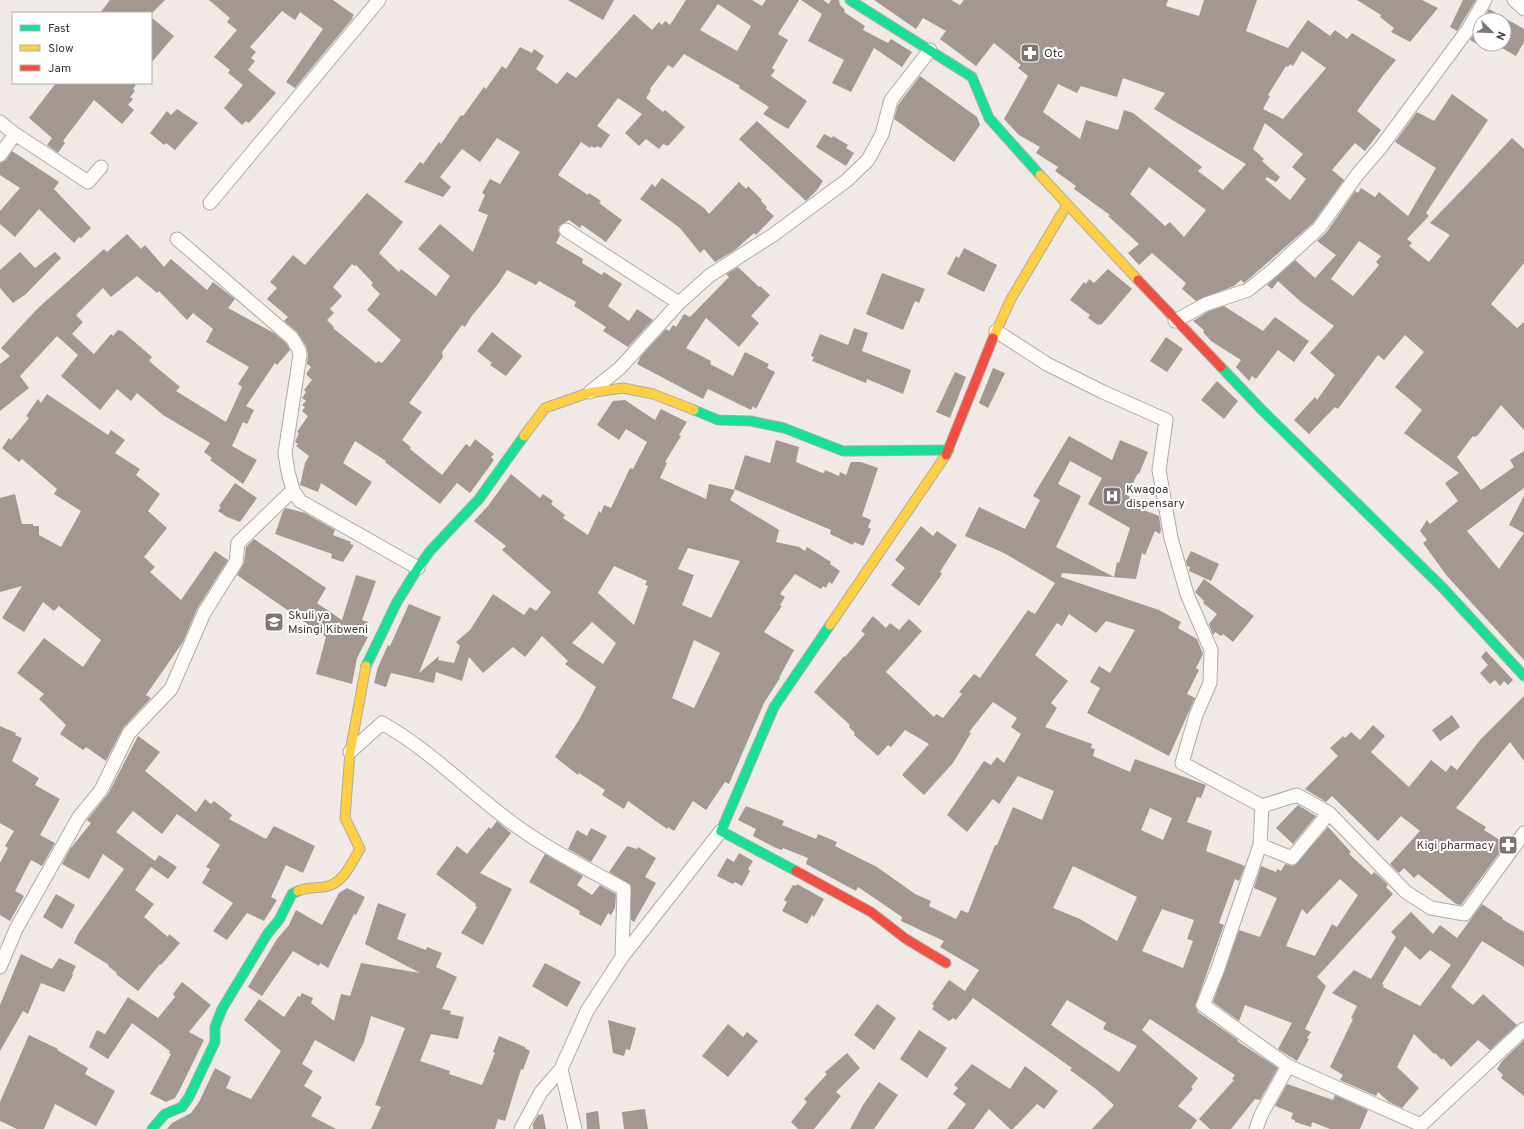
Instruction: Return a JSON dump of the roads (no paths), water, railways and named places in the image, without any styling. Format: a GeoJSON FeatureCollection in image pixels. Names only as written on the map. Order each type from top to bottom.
{"type":"FeatureCollection","features":[{"type":"Feature","properties":{"kind":"street"},"geometry":{"type":"LineString","coordinates":[[210,203],[379,0]]}},
{"type":"Feature","properties":{"kind":"street"},"geometry":{"type":"LineString","coordinates":[[850,0],[972,77],[989,118],[1067,205],[1175,321],[1261,409],[1443,588],[1524,676]]}},
{"type":"Feature","properties":{"kind":"street"},"geometry":{"type":"LineString","coordinates":[[1175,321],[1206,304],[1248,290],[1273,270],[1319,228],[1357,174],[1381,147],[1469,28],[1485,0]]}},
{"type":"Feature","properties":{"kind":"street"},"geometry":{"type":"LineString","coordinates":[[1514,0],[1524,9]]}},
{"type":"Feature","properties":{"kind":"street"},"geometry":{"type":"LineString","coordinates":[[588,393],[620,368],[679,303],[709,276],[773,236],[846,181],[868,160],[882,134],[891,100],[930,50]]}},
{"type":"Feature","properties":{"kind":"street"},"geometry":{"type":"LineString","coordinates":[[0,122],[15,134],[88,182],[101,167]]}},
{"type":"Feature","properties":{"kind":"street"},"geometry":{"type":"LineString","coordinates":[[0,155],[15,134]]}},
{"type":"Feature","properties":{"kind":"street"},"geometry":{"type":"LineString","coordinates":[[521,1129],[541,1092],[562,1069],[587,1011],[622,958],[721,831],[774,707],[949,450],[996,331],[1011,299],[1067,205]]}},
{"type":"Feature","properties":{"kind":"street"},"geometry":{"type":"LineString","coordinates":[[566,230],[679,303]]}},
{"type":"Feature","properties":{"kind":"street"},"geometry":{"type":"LineString","coordinates":[[177,239],[292,338],[299,350],[300,356],[285,453],[293,490],[300,501],[418,568]]}},
{"type":"Feature","properties":{"kind":"street"},"geometry":{"type":"LineString","coordinates":[[996,331],[1047,364],[1103,392],[1166,420],[1159,470],[1171,538],[1187,594],[1211,650],[1210,683],[1196,715],[1182,763],[1262,806],[1297,795],[1329,813],[1406,892],[1432,908],[1465,914],[1524,833]]}},
{"type":"Feature","properties":{"kind":"street"},"geometry":{"type":"LineString","coordinates":[[152,1129],[165,1114],[182,1107],[189,1097],[214,1042],[215,1027],[222,1010],[268,933],[279,920],[292,894],[304,888],[329,886],[342,878],[360,849],[345,818],[350,752],[367,663],[397,602],[418,568],[430,551],[479,499],[545,408],[588,393],[623,388],[653,394],[718,420],[751,421],[784,428],[843,451],[949,450]]}},
{"type":"Feature","properties":{"kind":"street"},"geometry":{"type":"LineString","coordinates":[[0,967],[16,929],[80,818],[101,790],[129,733],[171,689],[204,613],[236,562],[238,543],[293,490]]}},
{"type":"Feature","properties":{"kind":"street"},"geometry":{"type":"LineString","coordinates":[[350,752],[382,723],[420,748],[507,820],[554,852],[624,889],[622,958]]}},
{"type":"Feature","properties":{"kind":"street"},"geometry":{"type":"LineString","coordinates":[[1262,806],[1260,845],[1217,971],[1203,1005],[1288,1066],[1421,1125],[1524,1029]]}},
{"type":"Feature","properties":{"kind":"street"},"geometry":{"type":"LineString","coordinates":[[1260,845],[1292,858],[1329,813]]}},
{"type":"Feature","properties":{"kind":"street"},"geometry":{"type":"LineString","coordinates":[[721,831],[870,912],[906,939],[946,962]]}},
{"type":"Feature","properties":{"kind":"street"},"geometry":{"type":"LineString","coordinates":[[1256,1129],[1261,1115],[1288,1066]]}},
{"type":"Feature","properties":{"kind":"street"},"geometry":{"type":"LineString","coordinates":[[562,1069],[575,1129]]}},
{"type":"Feature","properties":{"kind":"place","name":"Otc"},"geometry":{"type":"Point","coordinates":[1030,53]}},
{"type":"Feature","properties":{"kind":"place","name":"Kwagoa dispensary"},"geometry":{"type":"Point","coordinates":[1112,496]}},
{"type":"Feature","properties":{"kind":"place","name":"Skuli ya Msingi Kibweni"},"geometry":{"type":"Point","coordinates":[274,622]}},
{"type":"Feature","properties":{"kind":"place","name":"Kigi pharmacy"},"geometry":{"type":"Point","coordinates":[1508,845]}}]}
